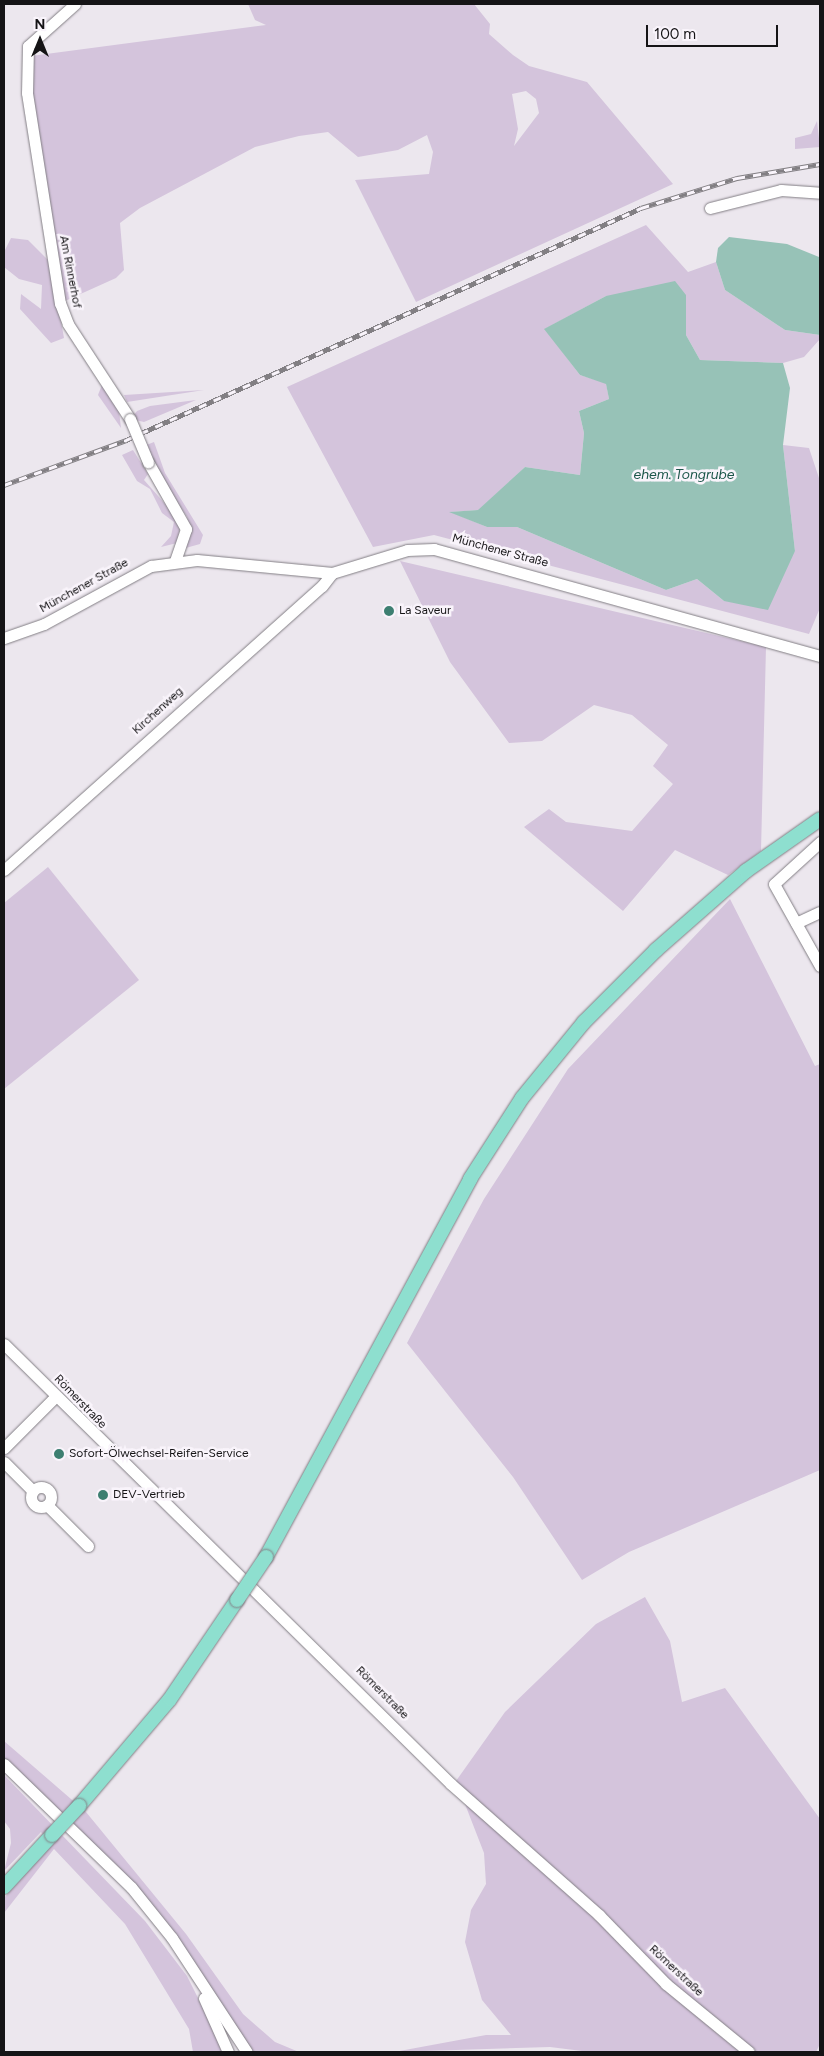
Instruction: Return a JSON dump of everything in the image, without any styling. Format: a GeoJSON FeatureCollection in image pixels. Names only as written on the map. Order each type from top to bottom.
{"type":"FeatureCollection","features":[{"type":"Feature","properties":{"kind":"main road"},"geometry":{"type":"LineString","coordinates":[[4,1887],[79,1806],[170,1700],[238,1600],[266,1557],[470,1179],[522,1098],[584,1022],[656,950],[746,871],[820,818]]}},
{"type":"Feature","properties":{"kind":"street","name":"Am Rinnerhof"},"geometry":{"type":"LineString","coordinates":[[75,4],[28,46],[27,93],[60,303],[68,324],[130,420],[148,462],[186,530],[175,561]]}},
{"type":"Feature","properties":{"kind":"street"},"geometry":{"type":"LineString","coordinates":[[710,208],[781,190],[820,193]]}},
{"type":"Feature","properties":{"kind":"street","name":"Münchener Straße"},"geometry":{"type":"LineString","coordinates":[[4,638],[44,624],[128,577],[175,561],[332,573],[407,550],[434,549],[820,656]]}},
{"type":"Feature","properties":{"kind":"street","name":"Kirchenweg"},"geometry":{"type":"LineString","coordinates":[[4,870],[322,586],[332,573]]}},
{"type":"Feature","properties":{"kind":"street"},"geometry":{"type":"LineString","coordinates":[[820,842],[774,884],[820,966]]}},
{"type":"Feature","properties":{"kind":"street"},"geometry":{"type":"LineString","coordinates":[[796,923],[820,912]]}},
{"type":"Feature","properties":{"kind":"street","name":"Römerstraße"},"geometry":{"type":"LineString","coordinates":[[4,1344],[55,1396],[363,1692],[451,1784],[599,1916],[666,1984],[749,2052]]}},
{"type":"Feature","properties":{"kind":"street"},"geometry":{"type":"LineString","coordinates":[[4,1448],[55,1396]]}},
{"type":"Feature","properties":{"kind":"street"},"geometry":{"type":"LineString","coordinates":[[4,1462],[33,1491],[33,1503],[47,1505],[88,1546]]}},
{"type":"Feature","properties":{"kind":"street"},"geometry":{"type":"LineString","coordinates":[[4,1764],[131,1887],[172,1938],[247,2052]]}},
{"type":"Feature","properties":{"kind":"street"},"geometry":{"type":"LineString","coordinates":[[192,1971],[228,2052]]}},
{"type":"Feature","properties":{"kind":"shaded area"},"geometry":{"type":"Polygon","coordinates":[[[248,4],[474,4],[490,24],[489,34],[513,55],[529,66],[587,82],[673,184],[416,302],[355,180],[429,174],[433,152],[427,135],[398,150],[358,157],[328,132],[299,136],[255,147],[140,208],[120,223],[124,270],[116,278],[65,301],[28,71],[31,56],[266,25],[255,20],[248,4]],[[526,91],[512,94],[518,129],[514,146],[539,113],[536,99],[526,91]]]}},
{"type":"Feature","properties":{"kind":"shaded area"},"geometry":{"type":"Polygon","coordinates":[[[817,121],[820,147],[795,149],[795,138],[811,134],[817,121]]]}},
{"type":"Feature","properties":{"kind":"shaded area"},"geometry":{"type":"Polygon","coordinates":[[[646,225],[688,272],[716,262],[725,290],[785,330],[820,335],[820,339],[804,357],[783,363],[700,360],[686,335],[686,295],[606,296],[545,329],[580,375],[606,383],[609,399],[579,411],[584,433],[580,475],[525,467],[479,510],[451,512],[487,527],[517,527],[666,590],[697,579],[724,601],[795,551],[783,445],[809,448],[820,481],[820,608],[809,634],[434,535],[373,547],[287,387],[646,225]]]}},
{"type":"Feature","properties":{"kind":"shaded area"},"geometry":{"type":"Polygon","coordinates":[[[11,238],[28,240],[50,262],[64,338],[51,343],[20,309],[21,294],[41,309],[42,285],[19,279],[4,267],[4,252],[11,238]]]}},
{"type":"Feature","properties":{"kind":"shaded area"},"geometry":{"type":"Polygon","coordinates":[[[103,382],[119,411],[121,428],[98,395],[103,382]]]}},
{"type":"Feature","properties":{"kind":"shaded area"},"geometry":{"type":"Polygon","coordinates":[[[204,390],[127,402],[124,395],[204,390]]]}},
{"type":"Feature","properties":{"kind":"shaded area"},"geometry":{"type":"Polygon","coordinates":[[[196,400],[144,422],[131,419],[137,411],[150,406],[196,400]]]}},
{"type":"Feature","properties":{"kind":"shaded area"},"geometry":{"type":"Polygon","coordinates":[[[154,442],[165,473],[203,535],[200,544],[182,549],[190,533],[187,517],[150,461],[144,446],[154,442]]]}},
{"type":"Feature","properties":{"kind":"shaded area"},"geometry":{"type":"Polygon","coordinates":[[[133,450],[148,474],[144,480],[181,522],[177,543],[161,547],[171,536],[174,522],[162,513],[150,489],[137,481],[122,455],[133,450]]]}},
{"type":"Feature","properties":{"kind":"shaded area"},"geometry":{"type":"Polygon","coordinates":[[[400,561],[766,647],[761,851],[728,875],[675,850],[623,911],[524,827],[549,809],[566,822],[632,831],[673,784],[653,766],[668,745],[632,715],[594,705],[542,741],[509,743],[450,662],[400,561]]]}},
{"type":"Feature","properties":{"kind":"shaded area"},"geometry":{"type":"Polygon","coordinates":[[[48,867],[139,980],[4,1089],[4,903],[48,867]]]}},
{"type":"Feature","properties":{"kind":"shaded area"},"geometry":{"type":"Polygon","coordinates":[[[730,899],[815,1066],[820,1064],[820,1470],[629,1552],[582,1580],[513,1477],[407,1343],[484,1199],[568,1069],[730,899]]]}},
{"type":"Feature","properties":{"kind":"shaded area"},"geometry":{"type":"Polygon","coordinates":[[[645,1597],[670,1641],[682,1702],[725,1688],[820,1819],[820,2044],[816,2052],[753,2052],[713,2030],[740,2052],[590,2052],[550,2047],[394,2052],[486,2035],[511,2035],[482,2000],[465,1942],[471,1910],[486,1884],[484,1853],[456,1781],[505,1712],[596,1624],[645,1597]]]}},
{"type":"Feature","properties":{"kind":"shaded area"},"geometry":{"type":"Polygon","coordinates":[[[4,1741],[86,1812],[186,1934],[243,2014],[275,2042],[299,2052],[251,2052],[187,1953],[60,1812],[4,1758],[4,1741]]]}},
{"type":"Feature","properties":{"kind":"shaded area"},"geometry":{"type":"Polygon","coordinates":[[[4,1775],[145,1921],[187,1976],[225,2052],[193,2052],[189,2029],[125,1924],[54,1849],[4,1913],[4,1898],[51,1845],[41,1832],[4,1871],[11,1843],[10,1829],[4,1821],[4,1775]]]}},
{"type":"Feature","properties":{"kind":"water"},"geometry":{"type":"Polygon","coordinates":[[[729,237],[787,244],[819,257],[820,335],[785,330],[725,290],[716,262],[718,248],[729,237]]]}},
{"type":"Feature","properties":{"kind":"water","name":"ehem. Tongrube"},"geometry":{"type":"Polygon","coordinates":[[[675,281],[686,295],[686,335],[700,360],[783,363],[790,388],[783,445],[795,551],[768,610],[724,601],[697,579],[666,590],[517,527],[487,527],[449,512],[478,510],[525,467],[580,475],[584,433],[579,411],[609,399],[606,384],[580,375],[544,329],[606,296],[675,281]]]}},
{"type":"Feature","properties":{"kind":"railway"},"geometry":{"type":"LineString","coordinates":[[4,485],[126,440],[641,208],[737,178],[820,164]]}},
{"type":"Feature","properties":{"kind":"place","name":"La Saveur"},"geometry":{"type":"Point","coordinates":[389,611]}},
{"type":"Feature","properties":{"kind":"place","name":"Sofort-Ölwechsel-Reifen-Service"},"geometry":{"type":"Point","coordinates":[59,1454]}},
{"type":"Feature","properties":{"kind":"place","name":"DEV-Vertrieb"},"geometry":{"type":"Point","coordinates":[103,1495]}}]}
